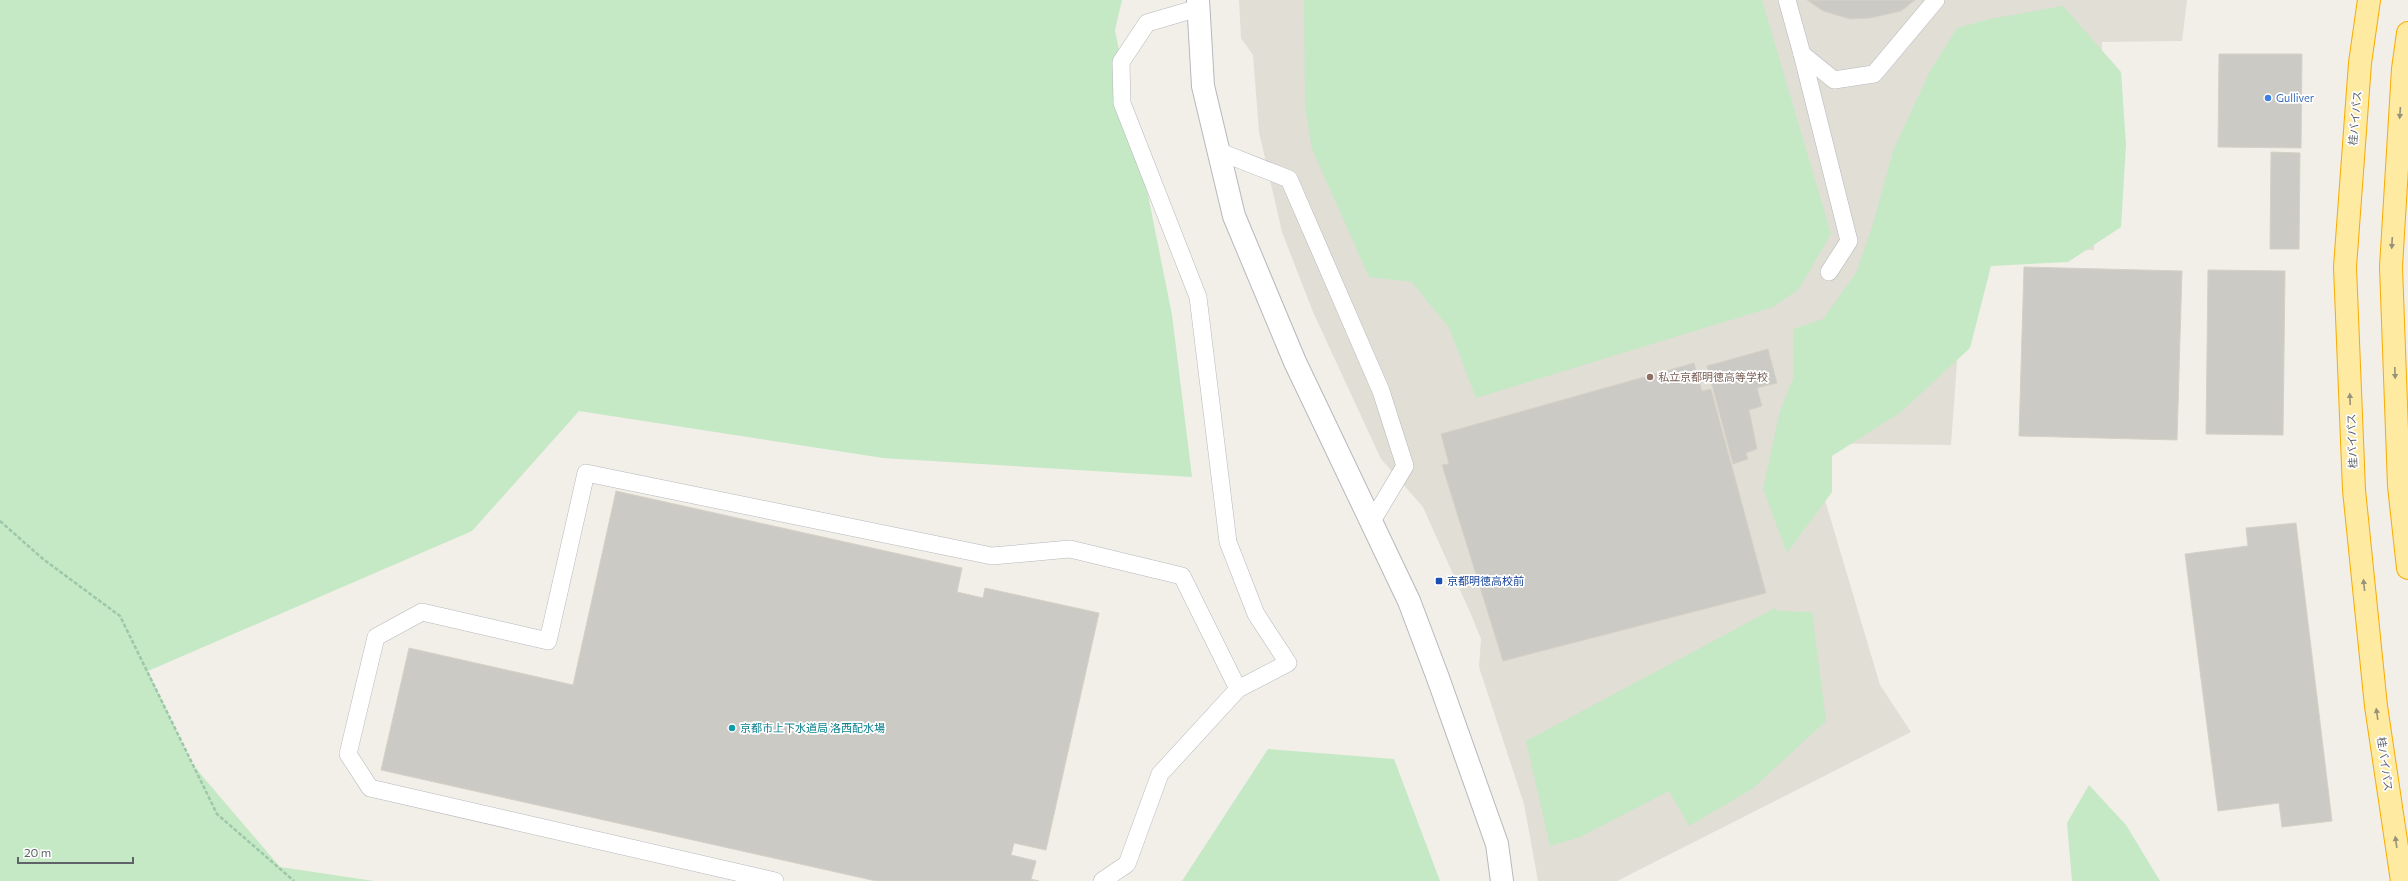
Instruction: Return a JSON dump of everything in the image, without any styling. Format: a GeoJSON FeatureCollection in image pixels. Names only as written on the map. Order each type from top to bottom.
{"type":"FeatureCollection","features":[{"type":"Feature","properties":{"kind":"highway","name":"桂バイパス"},"geometry":{"type":"LineString","coordinates":[[2369,0],[2360,63],[2345,267],[2354,490],[2376,706],[2402,881]]}},
{"type":"Feature","properties":{"kind":"highway"},"geometry":{"type":"LineString","coordinates":[[2408,33],[2403,69],[2391,267],[2399,486],[2408,568]]}},
{"type":"Feature","properties":{"kind":"street"},"geometry":{"type":"LineString","coordinates":[[1198,4],[1202,86],[1237,224],[1295,362],[1336,450],[1372,521],[1408,601],[1438,678],[1496,844],[1502,881]]}},
{"type":"Feature","properties":{"kind":"lane"},"geometry":{"type":"LineString","coordinates":[[1787,0],[1849,241],[1829,272]]}},
{"type":"Feature","properties":{"kind":"lane"},"geometry":{"type":"LineString","coordinates":[[1802,54],[1834,80],[1874,74],[1936,0]]}},
{"type":"Feature","properties":{"kind":"lane"},"geometry":{"type":"LineString","coordinates":[[1102,881],[1127,864],[1160,774],[1238,689],[1288,663],[1256,614],[1228,542],[1198,297],[1122,103],[1121,62],[1147,22],[1198,4]]}},
{"type":"Feature","properties":{"kind":"lane"},"geometry":{"type":"LineString","coordinates":[[1218,151],[1289,179],[1382,391],[1405,466],[1372,521]]}},
{"type":"Feature","properties":{"kind":"lane"},"geometry":{"type":"LineString","coordinates":[[775,881],[370,788],[348,754],[376,637],[422,612],[548,641],[586,473],[992,556],[1070,549],[1182,576],[1238,689]]}},
{"type":"Feature","properties":{"kind":"path"},"geometry":{"type":"LineString","coordinates":[[0,522],[43,559],[120,616],[217,814],[294,881]]}},
{"type":"Feature","properties":{"kind":"shaded area","name":"私立京都明徳高等学校"},"geometry":{"type":"Polygon","coordinates":[[[1239,0],[2187,0],[2182,41],[2102,42],[2094,250],[1965,252],[1951,445],[1808,443],[1880,685],[1911,732],[1617,881],[1538,881],[1524,804],[1479,667],[1481,639],[1423,507],[1381,459],[1313,312],[1282,232],[1259,132],[1253,55],[1241,38],[1239,0]]]}},
{"type":"Feature","properties":{"kind":"green space"},"geometry":{"type":"Polygon","coordinates":[[[0,0],[1122,0],[1115,30],[1172,315],[1192,477],[883,458],[579,411],[472,531],[148,671],[192,764],[280,867],[374,881],[0,881],[0,0]]]}},
{"type":"Feature","properties":{"kind":"green space"},"geometry":{"type":"Polygon","coordinates":[[[1304,0],[1762,0],[1831,234],[1799,289],[1773,307],[1476,398],[1449,328],[1412,282],[1369,277],[1312,149],[1305,107],[1304,0]]]}},
{"type":"Feature","properties":{"kind":"green space"},"geometry":{"type":"Polygon","coordinates":[[[2063,6],[2121,72],[2126,144],[2121,227],[2068,262],[1991,266],[1970,348],[1901,412],[1832,456],[1832,492],[1787,553],[1763,489],[1780,411],[1794,376],[1793,329],[1823,319],[1856,273],[1873,224],[1893,151],[1930,71],[1957,28],[1990,19],[2063,6]]]}},
{"type":"Feature","properties":{"kind":"green space"},"geometry":{"type":"Polygon","coordinates":[[[1775,608],[1778,611],[1812,612],[1826,721],[1752,789],[1689,826],[1669,791],[1580,837],[1550,846],[1526,741],[1775,608]]]}},
{"type":"Feature","properties":{"kind":"green space"},"geometry":{"type":"Polygon","coordinates":[[[1268,749],[1394,759],[1440,881],[1182,881],[1268,749]]]}},
{"type":"Feature","properties":{"kind":"green space"},"geometry":{"type":"Polygon","coordinates":[[[2089,785],[2126,825],[2160,881],[2072,881],[2067,823],[2089,785]]]}},
{"type":"Feature","properties":{"kind":"building"},"geometry":{"type":"Polygon","coordinates":[[[1807,0],[1915,0],[1901,11],[1870,18],[1850,19],[1823,11],[1807,0]]]}},
{"type":"Feature","properties":{"kind":"building"},"geometry":{"type":"Polygon","coordinates":[[[2219,54],[2302,54],[2301,148],[2218,147],[2219,54]]]}},
{"type":"Feature","properties":{"kind":"building"},"geometry":{"type":"Polygon","coordinates":[[[2271,152],[2300,153],[2299,249],[2270,249],[2271,152]]]}},
{"type":"Feature","properties":{"kind":"building"},"geometry":{"type":"Polygon","coordinates":[[[2024,267],[2182,271],[2177,440],[2019,436],[2024,267]]]}},
{"type":"Feature","properties":{"kind":"building"},"geometry":{"type":"Polygon","coordinates":[[[2208,270],[2285,271],[2283,435],[2206,434],[2208,270]]]}},
{"type":"Feature","properties":{"kind":"building"},"geometry":{"type":"Polygon","coordinates":[[[1768,349],[1777,383],[1757,388],[1762,406],[1749,410],[1757,449],[1746,453],[1748,459],[1733,464],[1707,366],[1768,349]]]}},
{"type":"Feature","properties":{"kind":"building"},"geometry":{"type":"Polygon","coordinates":[[[1694,363],[1702,391],[1711,389],[1766,593],[1503,661],[1442,465],[1449,464],[1441,434],[1694,363]]]}},
{"type":"Feature","properties":{"kind":"building","name":"京都市上下水道局 洛西配水場"},"geometry":{"type":"Polygon","coordinates":[[[616,491],[962,568],[957,592],[983,598],[985,588],[1099,613],[1046,850],[1014,843],[1011,855],[1036,861],[1031,879],[1039,881],[876,881],[381,770],[409,648],[573,685],[616,491]]]}},
{"type":"Feature","properties":{"kind":"building"},"geometry":{"type":"Polygon","coordinates":[[[2296,523],[2332,821],[2282,827],[2279,803],[2218,811],[2185,554],[2248,546],[2246,528],[2296,523]]]}},
{"type":"Feature","properties":{"kind":"place","name":"Gulliver"},"geometry":{"type":"Point","coordinates":[2268,98]}},
{"type":"Feature","properties":{"kind":"place","name":"私立京都明徳高等学校"},"geometry":{"type":"Point","coordinates":[1650,377]}},
{"type":"Feature","properties":{"kind":"place","name":"京都明徳高校前"},"geometry":{"type":"Point","coordinates":[1439,581]}},
{"type":"Feature","properties":{"kind":"place","name":"京都市上下水道局 洛西配水場"},"geometry":{"type":"Point","coordinates":[732,728]}}]}
